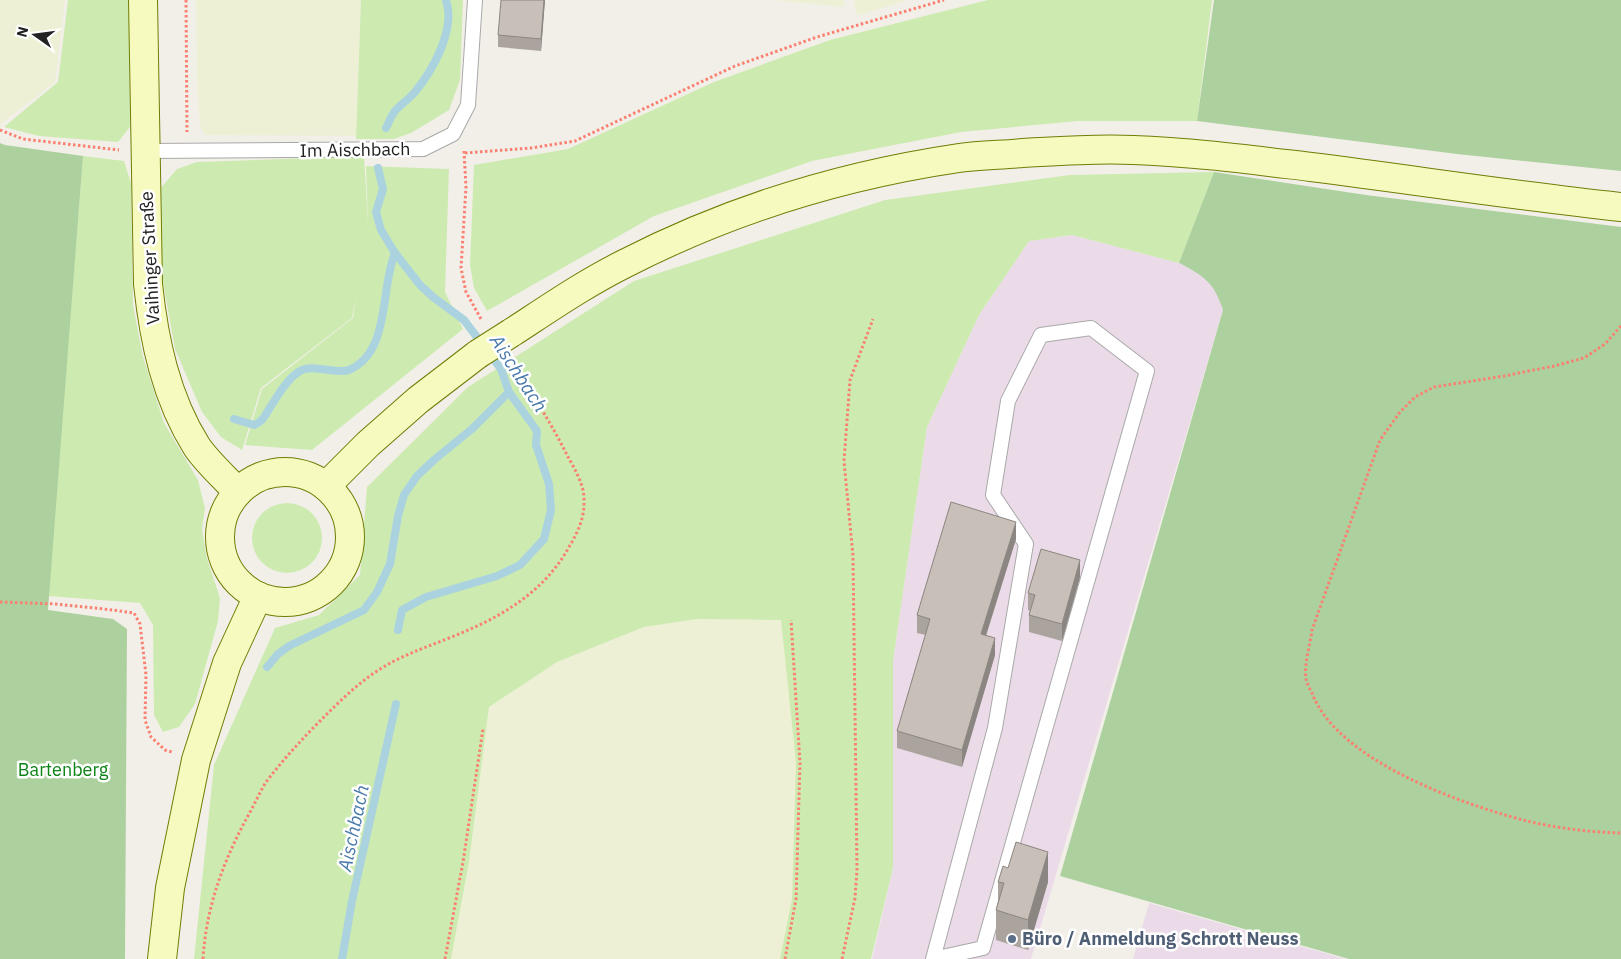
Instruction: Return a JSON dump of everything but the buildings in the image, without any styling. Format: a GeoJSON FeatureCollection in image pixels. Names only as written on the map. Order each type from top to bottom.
{"type":"FeatureCollection","features":[{"type":"Feature","properties":{"kind":"main road","name":"Vaihinger Straße"},"geometry":{"type":"LineString","coordinates":[[143,0],[148,284],[152,325],[163,371],[181,418],[198,448],[238,492]]}},
{"type":"Feature","properties":{"kind":"main road"},"geometry":{"type":"LineString","coordinates":[[326,486],[368,444],[418,400],[478,354],[577,289],[617,267],[709,225],[790,196],[878,173],[961,158],[1062,150],[1132,150],[1224,156],[1368,174],[1515,196],[1621,207]]}},
{"type":"Feature","properties":{"kind":"main road"},"geometry":{"type":"LineString","coordinates":[[276,473],[301,474],[313,478],[326,486],[341,503],[350,527],[348,553],[338,576],[319,592],[301,600],[282,602],[258,596],[237,581],[224,559],[220,534],[222,521],[227,509],[238,492],[252,481],[276,473]]}},
{"type":"Feature","properties":{"kind":"main road"},"geometry":{"type":"LineString","coordinates":[[162,959],[170,888],[196,760],[228,663],[258,596]]}},
{"type":"Feature","properties":{"kind":"lane"},"geometry":{"type":"LineString","coordinates":[[453,134],[468,105],[475,0]]}},
{"type":"Feature","properties":{"kind":"lane","name":"Im Aischbach"},"geometry":{"type":"LineString","coordinates":[[145,151],[423,149],[453,134]]}},
{"type":"Feature","properties":{"kind":"lane"},"geometry":{"type":"LineString","coordinates":[[1091,328],[1147,371],[982,948],[933,959],[995,728],[1026,544],[994,495],[1008,401],[1040,335],[1091,328]]}},
{"type":"Feature","properties":{"kind":"path"},"geometry":{"type":"LineString","coordinates":[[186,0],[188,152]]}},
{"type":"Feature","properties":{"kind":"path"},"geometry":{"type":"LineString","coordinates":[[465,153],[531,148],[575,141],[735,66],[817,37],[944,0]]}},
{"type":"Feature","properties":{"kind":"path"},"geometry":{"type":"LineString","coordinates":[[0,130],[23,139],[99,149],[145,151]]}},
{"type":"Feature","properties":{"kind":"path"},"geometry":{"type":"LineString","coordinates":[[203,959],[204,938],[209,911],[231,849],[265,784],[296,745],[335,705],[373,674],[401,656],[451,638],[505,613],[526,598],[547,578],[558,564],[576,535],[584,514],[584,496],[576,472],[501,339],[466,292],[461,268],[466,187],[465,153],[453,134]]}},
{"type":"Feature","properties":{"kind":"path"},"geometry":{"type":"LineString","coordinates":[[842,959],[855,898],[857,870],[853,556],[844,461],[850,380],[873,319]]}},
{"type":"Feature","properties":{"kind":"path"},"geometry":{"type":"LineString","coordinates":[[1621,326],[1605,344],[1584,358],[1512,374],[1434,388],[1416,397],[1400,412],[1380,440],[1312,630],[1306,679],[1314,700],[1323,715],[1337,730],[1388,768],[1446,795],[1525,821],[1621,834]]}},
{"type":"Feature","properties":{"kind":"path"},"geometry":{"type":"LineString","coordinates":[[0,602],[56,604],[134,613],[140,624],[146,675],[145,720],[151,737],[165,750],[196,760]]}},
{"type":"Feature","properties":{"kind":"path"},"geometry":{"type":"LineString","coordinates":[[785,959],[796,899],[800,763],[791,620]]}},
{"type":"Feature","properties":{"kind":"path"},"geometry":{"type":"LineString","coordinates":[[446,959],[483,729]]}},
{"type":"Feature","properties":{"kind":"shaded area"},"geometry":{"type":"Polygon","coordinates":[[[1072,235],[1179,263],[1202,275],[1217,292],[1223,310],[1031,959],[872,959],[893,868],[893,661],[927,427],[979,315],[1029,241],[1072,235]]]}},
{"type":"Feature","properties":{"kind":"shaded area"},"geometry":{"type":"Polygon","coordinates":[[[1149,903],[1346,959],[1133,959],[1149,903]]]}},
{"type":"Feature","properties":{"kind":"green space"},"geometry":{"type":"Polygon","coordinates":[[[0,0],[65,0],[55,82],[1,124],[0,124],[0,0]]]}},
{"type":"Feature","properties":{"kind":"green space"},"geometry":{"type":"Polygon","coordinates":[[[68,0],[129,0],[130,127],[118,142],[39,136],[4,127],[58,82],[68,0]]]}},
{"type":"Feature","properties":{"kind":"green space"},"geometry":{"type":"Polygon","coordinates":[[[196,0],[361,0],[356,136],[205,135],[200,126],[196,0]]]}},
{"type":"Feature","properties":{"kind":"green space"},"geometry":{"type":"Polygon","coordinates":[[[361,0],[463,0],[460,80],[449,110],[411,133],[394,139],[356,139],[361,0]]]}},
{"type":"Feature","properties":{"kind":"green space"},"geometry":{"type":"Polygon","coordinates":[[[773,0],[844,0],[845,7],[773,0]]]}},
{"type":"Feature","properties":{"kind":"green space"},"geometry":{"type":"Polygon","coordinates":[[[854,0],[908,0],[857,16],[854,0]]]}},
{"type":"Feature","properties":{"kind":"green space"},"geometry":{"type":"Polygon","coordinates":[[[988,0],[1212,0],[1197,121],[1078,121],[961,132],[812,161],[654,216],[487,311],[474,288],[470,265],[474,165],[568,149],[714,82],[830,40],[988,0]]]}},
{"type":"Feature","properties":{"kind":"green space"},"geometry":{"type":"Polygon","coordinates":[[[1214,0],[1621,0],[1621,171],[1457,154],[1197,121],[1214,0]]]}},
{"type":"Feature","properties":{"kind":"green space","name":"Bartenberg"},"geometry":{"type":"Polygon","coordinates":[[[0,143],[83,156],[48,610],[113,619],[127,629],[125,959],[0,959],[0,143]]]}},
{"type":"Feature","properties":{"kind":"green space"},"geometry":{"type":"Polygon","coordinates":[[[83,156],[124,161],[131,183],[133,305],[143,357],[164,423],[198,480],[205,508],[202,529],[207,559],[220,598],[218,621],[195,704],[179,727],[163,732],[154,715],[153,625],[140,603],[48,596],[83,156]]]}},
{"type":"Feature","properties":{"kind":"green space"},"geometry":{"type":"Polygon","coordinates":[[[364,156],[368,225],[366,166],[449,169],[445,292],[463,329],[312,450],[245,445],[262,389],[353,318],[356,298],[352,318],[261,388],[242,450],[221,437],[202,412],[175,349],[161,271],[159,190],[177,169],[197,162],[364,156]]]}},
{"type":"Feature","properties":{"kind":"green space"},"geometry":{"type":"Polygon","coordinates":[[[1214,172],[1179,263],[1072,235],[1029,241],[979,315],[927,427],[893,661],[893,868],[871,959],[780,959],[792,899],[796,763],[781,620],[697,619],[644,627],[557,662],[489,707],[469,862],[451,959],[194,959],[214,765],[275,628],[319,615],[360,575],[367,487],[468,387],[634,281],[885,200],[1070,175],[1214,172]]]}},
{"type":"Feature","properties":{"kind":"green space"},"geometry":{"type":"Polygon","coordinates":[[[1214,172],[1366,195],[1621,227],[1621,959],[1349,959],[1060,876],[1223,310],[1212,286],[1202,276],[1179,263],[1214,172]]]}},
{"type":"Feature","properties":{"kind":"green space"},"geometry":{"type":"Polygon","coordinates":[[[280,503],[294,503],[307,509],[316,518],[322,531],[320,551],[312,563],[294,573],[280,573],[267,567],[258,558],[252,545],[252,531],[258,518],[267,509],[280,503]]]}},
{"type":"Feature","properties":{"kind":"green space"},"geometry":{"type":"Polygon","coordinates":[[[697,619],[781,620],[796,763],[792,899],[780,959],[451,959],[469,862],[489,707],[557,662],[644,627],[697,619]]]}},
{"type":"Feature","properties":{"kind":"waterway","name":"Aischbach"},"geometry":{"type":"LineString","coordinates":[[386,128],[397,108],[422,83],[441,49],[448,24],[446,0]]}},
{"type":"Feature","properties":{"kind":"waterway","name":"Aischbach"},"geometry":{"type":"LineString","coordinates":[[378,168],[383,189],[376,212],[381,230],[395,253],[420,285],[464,320],[501,369],[509,392],[537,431],[536,445],[549,484],[551,510],[544,539],[520,565],[497,576],[426,597],[402,610],[398,630]]}},
{"type":"Feature","properties":{"kind":"waterway"},"geometry":{"type":"LineString","coordinates":[[234,419],[254,425],[260,422],[291,378],[300,371],[311,368],[344,371],[349,370],[362,361],[372,349],[378,334],[390,267],[395,253]]}},
{"type":"Feature","properties":{"kind":"waterway"},"geometry":{"type":"LineString","coordinates":[[267,667],[278,654],[289,646],[364,610],[377,592],[390,564],[398,516],[404,495],[417,476],[472,429],[509,392]]}},
{"type":"Feature","properties":{"kind":"waterway","name":"Aischbach"},"geometry":{"type":"LineString","coordinates":[[342,959],[352,901],[396,704]]}},
{"type":"Feature","properties":{"kind":"place","name":"Büro / Anmeldung Schrott Neuss"},"geometry":{"type":"Point","coordinates":[1012,939]}}]}
